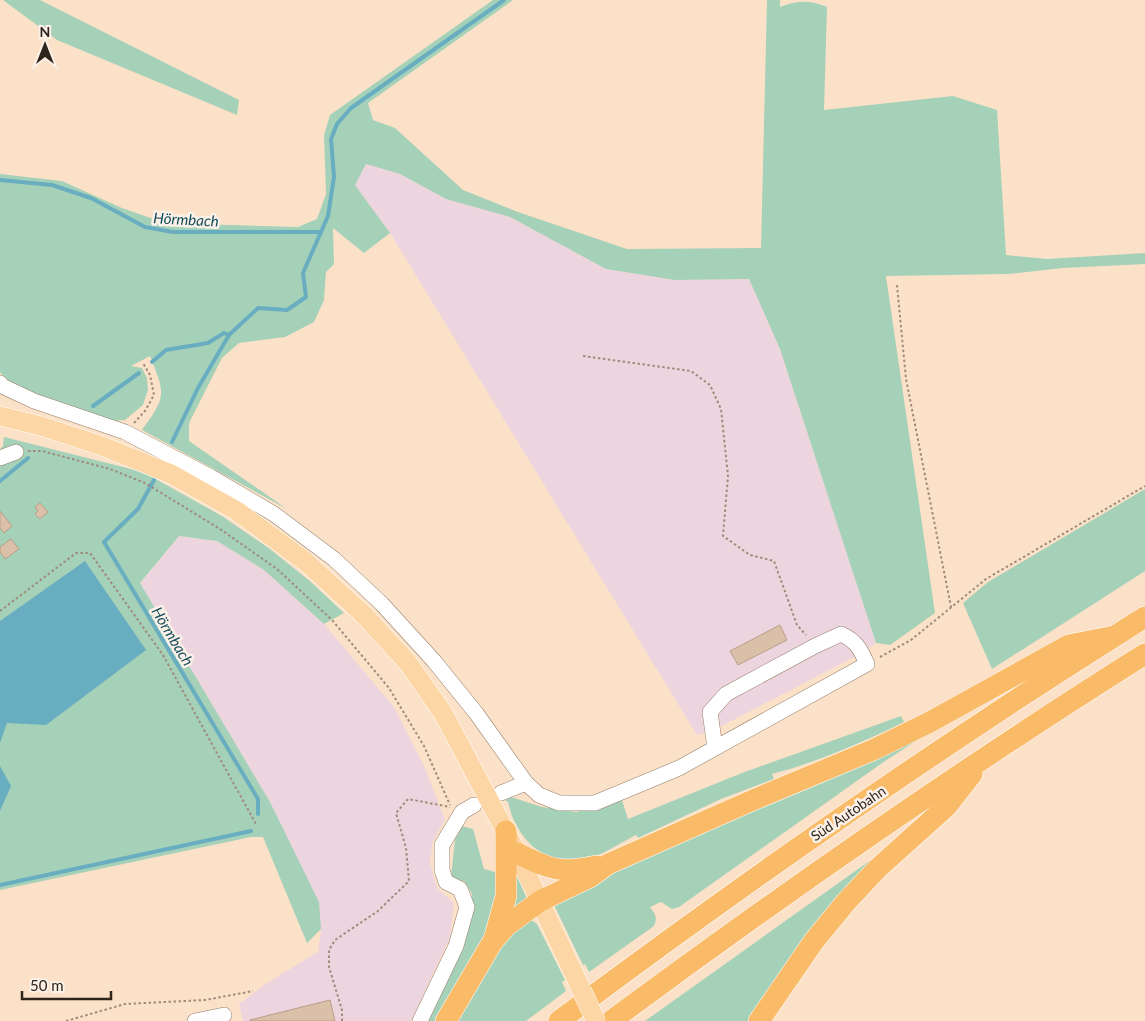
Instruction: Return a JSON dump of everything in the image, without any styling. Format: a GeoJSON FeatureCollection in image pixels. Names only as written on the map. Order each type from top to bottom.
{"type":"FeatureCollection","features":[{"type":"Feature","properties":{"kind":"highway","name":"Süd Autobahn"},"geometry":{"type":"LineString","coordinates":[[559,1021],[818,834],[959,738],[1145,617]]}},
{"type":"Feature","properties":{"kind":"highway"},"geometry":{"type":"LineString","coordinates":[[446,1021],[493,941],[506,926],[540,901],[590,877],[608,864],[875,749],[930,722],[1069,645],[1115,636]]}},
{"type":"Feature","properties":{"kind":"highway"},"geometry":{"type":"LineString","coordinates":[[611,1021],[842,855],[986,757],[1145,654]]}},
{"type":"Feature","properties":{"kind":"highway"},"geometry":{"type":"LineString","coordinates":[[759,1021],[814,941],[846,902],[877,869],[946,808],[986,757]]}},
{"type":"Feature","properties":{"kind":"highway"},"geometry":{"type":"LineString","coordinates":[[493,941],[506,896],[506,831]]}},
{"type":"Feature","properties":{"kind":"highway"},"geometry":{"type":"LineString","coordinates":[[517,852],[541,865],[556,870],[570,871],[608,864]]}},
{"type":"Feature","properties":{"kind":"main road"},"geometry":{"type":"LineString","coordinates":[[0,416],[41,426],[102,446],[171,474],[237,511],[306,562],[363,614],[408,663],[443,713],[517,852],[596,1021]]}},
{"type":"Feature","properties":{"kind":"street"},"geometry":{"type":"LineString","coordinates":[[0,383],[2,386],[34,401],[125,432],[211,477],[274,514],[334,559],[382,604],[434,661],[476,713],[526,783],[539,795],[559,803],[594,803],[679,768],[715,748],[866,664],[862,653],[852,640],[840,634],[726,694],[710,712],[715,748]]}},
{"type":"Feature","properties":{"kind":"street"},"geometry":{"type":"LineString","coordinates":[[0,458],[16,452]]}},
{"type":"Feature","properties":{"kind":"street"},"geometry":{"type":"LineString","coordinates":[[501,793],[526,783]]}},
{"type":"Feature","properties":{"kind":"street"},"geometry":{"type":"LineString","coordinates":[[420,1021],[456,946],[467,907],[460,889],[446,882],[442,870],[442,845],[462,808]]}},
{"type":"Feature","properties":{"kind":"street"},"geometry":{"type":"LineString","coordinates":[[195,1021],[224,1015]]}},
{"type":"Feature","properties":{"kind":"path"},"geometry":{"type":"LineString","coordinates":[[897,285],[906,380],[951,607]]}},
{"type":"Feature","properties":{"kind":"path"},"geometry":{"type":"LineString","coordinates":[[584,356],[691,371],[710,385],[721,409],[728,476],[723,536],[750,556],[774,561],[797,625],[815,646]]}},
{"type":"Feature","properties":{"kind":"path"},"geometry":{"type":"LineString","coordinates":[[125,432],[145,411],[154,395],[150,374],[143,364]]}},
{"type":"Feature","properties":{"kind":"path"},"geometry":{"type":"LineString","coordinates":[[16,452],[42,451],[110,469],[145,483],[220,529],[277,569],[332,620],[389,688],[462,808]]}},
{"type":"Feature","properties":{"kind":"path"},"geometry":{"type":"LineString","coordinates":[[866,664],[911,640],[986,579],[1145,486]]}},
{"type":"Feature","properties":{"kind":"path"},"geometry":{"type":"LineString","coordinates":[[0,611],[76,553],[90,554],[164,655],[257,826]]}},
{"type":"Feature","properties":{"kind":"path"},"geometry":{"type":"LineString","coordinates":[[342,1021],[342,1010],[329,968],[329,950],[335,940],[378,911],[409,881],[406,848],[396,813],[408,799],[462,808]]}},
{"type":"Feature","properties":{"kind":"path"},"geometry":{"type":"LineString","coordinates":[[66,1021],[125,1004],[205,1000],[253,991]]}},
{"type":"Feature","properties":{"kind":"shaded area"},"geometry":{"type":"Polygon","coordinates":[[[366,164],[400,174],[446,199],[510,217],[606,269],[675,280],[749,279],[780,349],[876,643],[862,653],[712,731],[697,735],[390,233],[355,185],[366,164]]]}},
{"type":"Feature","properties":{"kind":"shaded area"},"geometry":{"type":"Polygon","coordinates":[[[179,536],[217,541],[264,570],[324,624],[394,707],[425,768],[445,820],[433,841],[430,862],[437,888],[454,903],[450,937],[411,1021],[243,1021],[239,1004],[267,983],[318,952],[321,929],[270,802],[140,584],[179,536]]]}},
{"type":"Feature","properties":{"kind":"green space"},"geometry":{"type":"Polygon","coordinates":[[[3,0],[40,0],[239,100],[237,115],[57,40],[3,0]]]}},
{"type":"Feature","properties":{"kind":"green space"},"geometry":{"type":"Polygon","coordinates":[[[493,0],[513,0],[368,103],[373,120],[395,128],[463,190],[518,212],[627,249],[761,248],[767,0],[780,0],[780,7],[804,2],[827,7],[824,110],[953,96],[997,110],[1006,255],[1047,259],[1145,253],[1145,264],[1063,268],[1008,274],[886,276],[935,613],[890,645],[876,643],[780,349],[749,279],[675,280],[606,269],[510,217],[446,199],[400,174],[366,164],[355,185],[390,233],[364,253],[333,228],[334,264],[326,272],[324,300],[314,322],[285,337],[239,343],[222,358],[189,423],[189,441],[287,509],[142,430],[156,409],[161,394],[159,379],[150,356],[131,366],[142,368],[147,378],[148,390],[143,405],[125,420],[112,421],[35,395],[20,388],[0,372],[0,174],[62,181],[122,208],[165,223],[298,227],[317,219],[326,194],[324,135],[330,115],[493,0]]]}},
{"type":"Feature","properties":{"kind":"green space"},"geometry":{"type":"Polygon","coordinates":[[[4,437],[143,472],[222,516],[270,549],[311,582],[344,613],[324,624],[264,570],[217,541],[179,536],[140,583],[270,802],[319,902],[321,929],[307,943],[263,837],[251,837],[0,890],[0,449],[3,446],[4,437]]]}},
{"type":"Feature","properties":{"kind":"green space"},"geometry":{"type":"Polygon","coordinates":[[[1145,489],[1145,571],[992,669],[963,603],[988,582],[1145,489]]]}},
{"type":"Feature","properties":{"kind":"green space"},"geometry":{"type":"Polygon","coordinates":[[[901,716],[904,722],[872,737],[823,758],[772,774],[774,779],[721,799],[638,838],[636,835],[601,854],[589,858],[564,860],[541,852],[523,836],[513,819],[508,802],[505,800],[511,797],[542,807],[576,812],[622,800],[628,819],[742,773],[901,716]]]}},
{"type":"Feature","properties":{"kind":"green space"},"geometry":{"type":"Polygon","coordinates":[[[928,733],[885,761],[679,907],[672,909],[661,902],[650,907],[656,920],[654,926],[589,972],[585,964],[583,965],[554,905],[558,898],[928,733]]]}},
{"type":"Feature","properties":{"kind":"green space"},"geometry":{"type":"Polygon","coordinates":[[[462,826],[473,829],[484,869],[499,873],[492,921],[458,986],[435,1021],[425,1021],[471,920],[472,894],[465,882],[451,877],[455,840],[462,826]]]}},
{"type":"Feature","properties":{"kind":"green space"},"geometry":{"type":"Polygon","coordinates":[[[882,852],[752,1021],[645,1021],[882,852]]]}},
{"type":"Feature","properties":{"kind":"green space"},"geometry":{"type":"Polygon","coordinates":[[[515,871],[528,901],[508,910],[515,871]]]}},
{"type":"Feature","properties":{"kind":"green space"},"geometry":{"type":"Polygon","coordinates":[[[531,920],[537,924],[565,980],[562,982],[566,991],[526,1021],[455,1021],[501,941],[531,920]]]}},
{"type":"Feature","properties":{"kind":"water"},"geometry":{"type":"Polygon","coordinates":[[[85,561],[146,650],[46,725],[7,723],[0,743],[0,621],[85,561]]]}},
{"type":"Feature","properties":{"kind":"water"},"geometry":{"type":"Polygon","coordinates":[[[0,766],[11,786],[0,811],[0,766]]]}},
{"type":"Feature","properties":{"kind":"building"},"geometry":{"type":"Polygon","coordinates":[[[40,503],[48,512],[40,519],[35,514],[38,511],[35,507],[40,503]]]}},
{"type":"Feature","properties":{"kind":"building"},"geometry":{"type":"Polygon","coordinates":[[[0,511],[12,526],[4,533],[0,528],[0,511]]]}},
{"type":"Feature","properties":{"kind":"building"},"geometry":{"type":"Polygon","coordinates":[[[11,539],[19,549],[5,559],[0,552],[0,547],[11,539]]]}},
{"type":"Feature","properties":{"kind":"building"},"geometry":{"type":"Polygon","coordinates":[[[780,625],[787,640],[738,665],[730,651],[780,625]]]}},
{"type":"Feature","properties":{"kind":"building"},"geometry":{"type":"Polygon","coordinates":[[[330,1000],[335,1021],[250,1021],[250,1020],[330,1000]]]}},
{"type":"Feature","properties":{"kind":"waterway","name":"Hörmbach"},"geometry":{"type":"LineString","coordinates":[[0,180],[52,185],[91,198],[145,227],[173,232],[321,232],[328,216],[334,177],[331,139],[337,124],[351,108],[504,0]]}},
{"type":"Feature","properties":{"kind":"waterway","name":"Hörmbach"},"geometry":{"type":"LineString","coordinates":[[172,442],[198,388],[229,335],[258,308],[287,310],[306,297],[303,273],[321,232]]}},
{"type":"Feature","properties":{"kind":"waterway"},"geometry":{"type":"LineString","coordinates":[[152,362],[166,350],[208,343],[224,333],[229,335]]}},
{"type":"Feature","properties":{"kind":"waterway"},"geometry":{"type":"LineString","coordinates":[[93,406],[139,373]]}},
{"type":"Feature","properties":{"kind":"waterway"},"geometry":{"type":"LineString","coordinates":[[0,481],[28,458]]}},
{"type":"Feature","properties":{"kind":"waterway","name":"Hörmbach"},"geometry":{"type":"LineString","coordinates":[[154,480],[138,509],[104,542],[258,799],[258,814]]}},
{"type":"Feature","properties":{"kind":"waterway","name":"Hörmbach"},"geometry":{"type":"LineString","coordinates":[[0,885],[251,831]]}}]}
